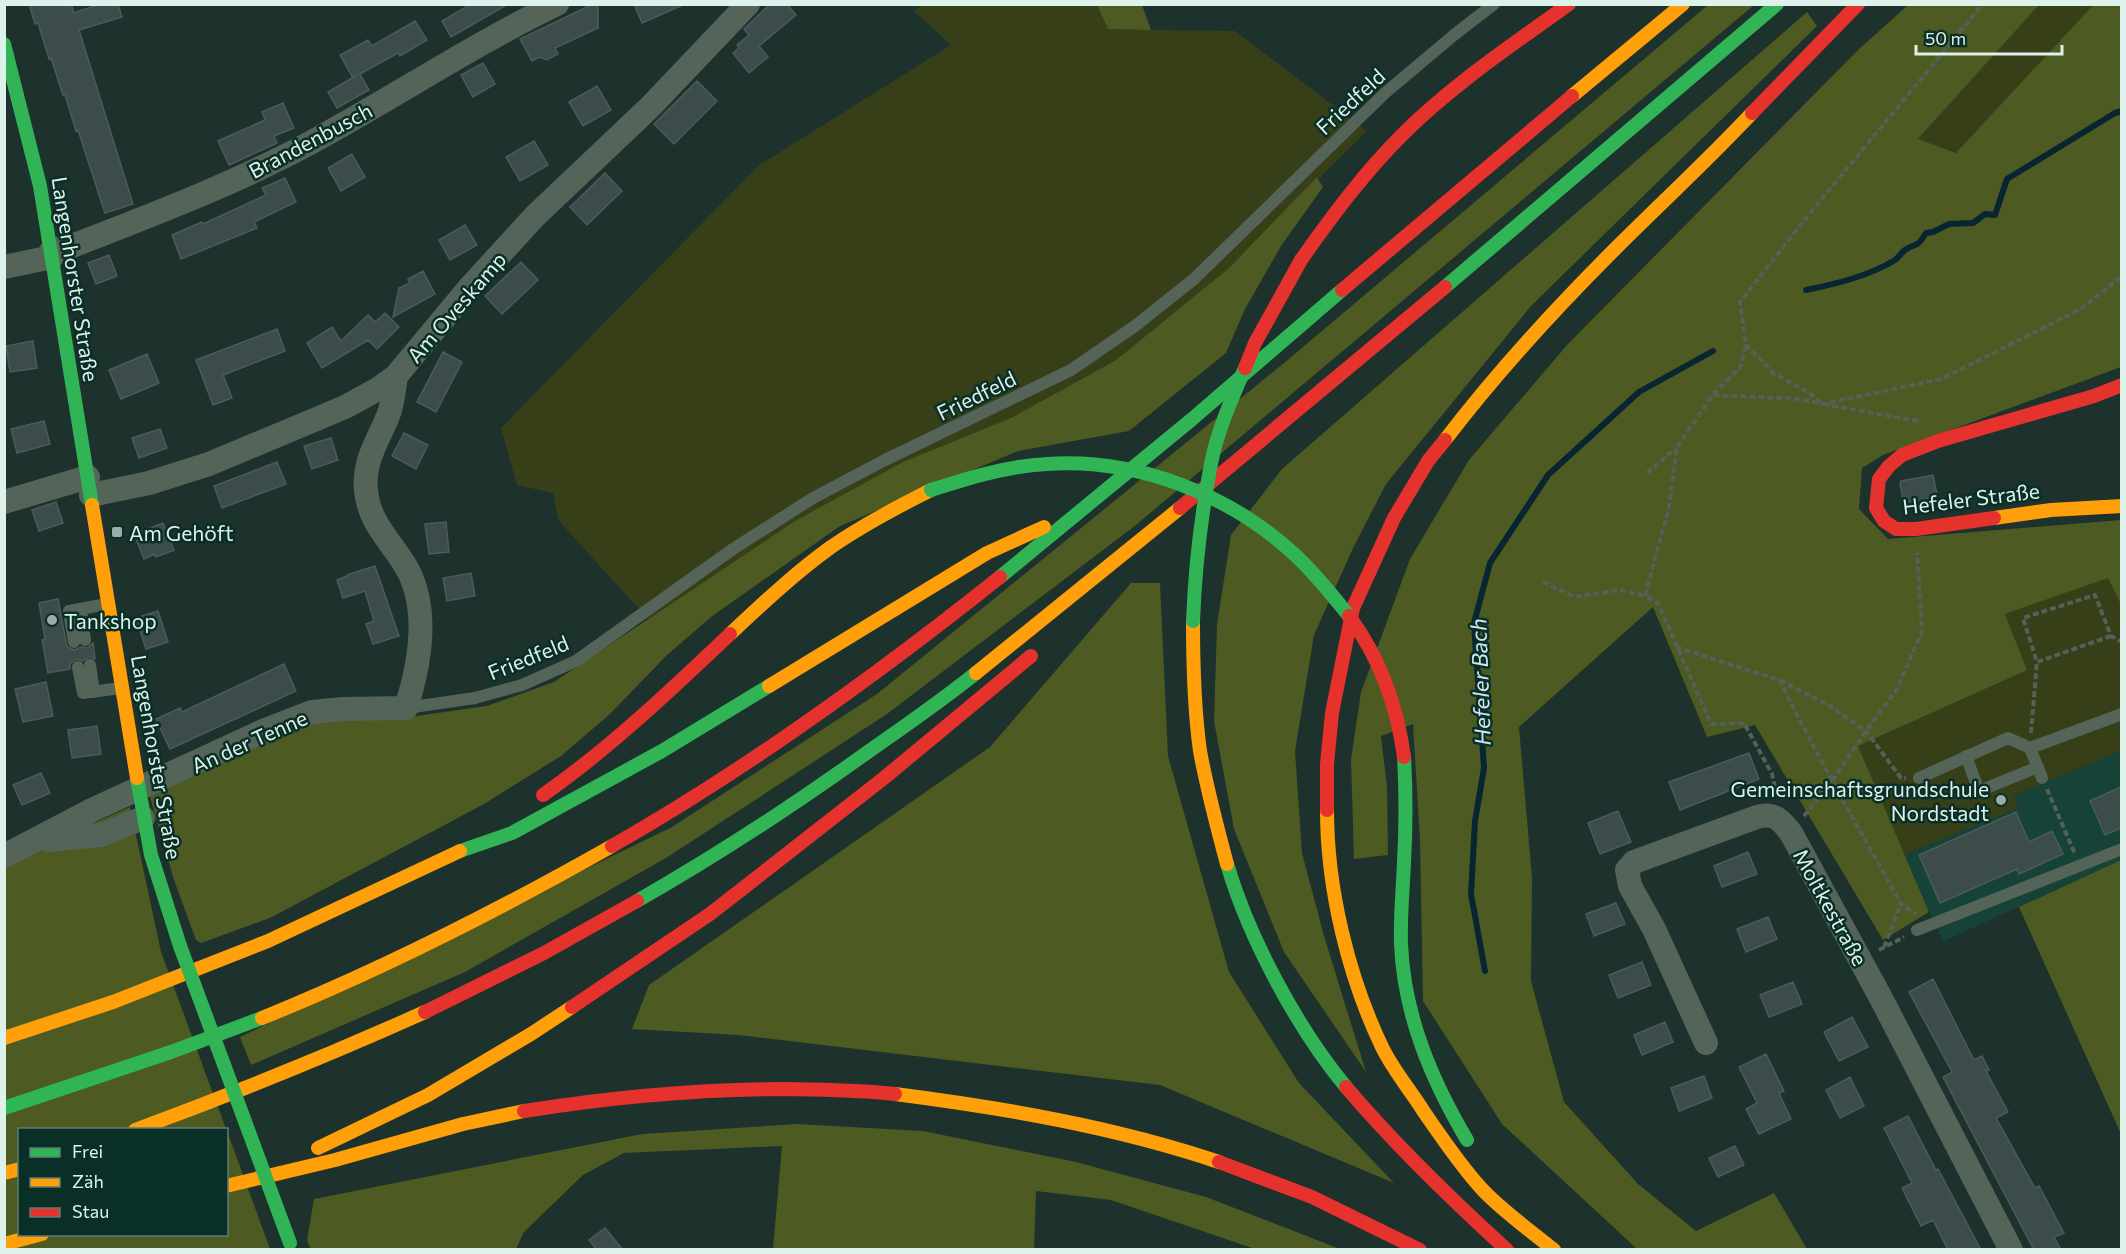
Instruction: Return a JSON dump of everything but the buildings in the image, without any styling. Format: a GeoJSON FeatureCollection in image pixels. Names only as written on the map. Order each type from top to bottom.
{"type":"FeatureCollection","features":[{"type":"Feature","properties":{"kind":"main road"},"geometry":{"type":"LineString","coordinates":[[1507,1250],[1382,1130],[1298,1019],[1250,929],[1216,827],[1202,759],[1194,690],[1195,579],[1211,463],[1224,420],[1255,343],[1301,260],[1367,173],[1419,120],[1504,49],[1569,4]]}},
{"type":"Feature","properties":{"kind":"main road"},"geometry":{"type":"LineString","coordinates":[[4,1108],[199,1042],[305,1000],[483,915],[616,844],[721,778],[839,699],[981,593],[1179,431],[1288,336],[1683,4]]}},
{"type":"Feature","properties":{"kind":"main road"},"geometry":{"type":"LineString","coordinates":[[141,1128],[218,1100],[333,1053],[439,1006],[544,953],[647,895],[758,828],[956,689],[1126,552],[1329,385],[1777,4]]}},
{"type":"Feature","properties":{"kind":"main road"},"geometry":{"type":"LineString","coordinates":[[1554,1249],[1482,1189],[1442,1138],[1383,1048],[1367,1011],[1344,940],[1333,888],[1327,838],[1327,764],[1332,712],[1353,608],[1394,518],[1428,461],[1470,407],[1568,298],[1711,157],[1858,4]]}},
{"type":"Feature","properties":{"kind":"main road","name":"Langenhorster Straße"},"geometry":{"type":"LineString","coordinates":[[4,44],[26,122],[40,186],[138,789],[151,855],[180,946],[291,1246]]}},
{"type":"Feature","properties":{"kind":"main road","name":"Hefeler Straße"},"geometry":{"type":"LineString","coordinates":[[2121,385],[2094,396],[1938,441],[1902,455],[1879,479],[1876,508],[1884,520],[1896,529],[1916,529],[2051,510],[2121,506]]}},
{"type":"Feature","properties":{"kind":"main road"},"geometry":{"type":"LineString","coordinates":[[530,804],[608,746],[741,622],[818,556],[892,509],[931,490],[985,473],[1027,466],[1064,463],[1089,465],[1132,470],[1173,481],[1210,496],[1248,516],[1281,541],[1311,568],[1341,605],[1362,635],[1380,667],[1401,732],[1404,757],[1406,803],[1401,945],[1407,996],[1424,1058],[1437,1087],[1475,1153]]}},
{"type":"Feature","properties":{"kind":"main road"},"geometry":{"type":"LineString","coordinates":[[4,1038],[113,1002],[268,941],[465,849],[512,832],[662,751],[987,554],[1089,506]]}},
{"type":"Feature","properties":{"kind":"main road"},"geometry":{"type":"LineString","coordinates":[[1084,603],[1126,552]]}},
{"type":"Feature","properties":{"kind":"main road"},"geometry":{"type":"LineString","coordinates":[[228,1183],[314,1150],[428,1095],[531,1034],[710,914],[884,778],[1038,650]]}},
{"type":"Feature","properties":{"kind":"main road"},"geometry":{"type":"LineString","coordinates":[[465,849],[502,821]]}},
{"type":"Feature","properties":{"kind":"main road"},"geometry":{"type":"LineString","coordinates":[[228,1184],[319,1164],[438,1131],[518,1112],[689,1092],[779,1090],[862,1092],[1037,1116],[1185,1151],[1249,1172],[1420,1250]]}},
{"type":"Feature","properties":{"kind":"main road"},"geometry":{"type":"LineString","coordinates":[[1502,1189],[1554,1249]]}},
{"type":"Feature","properties":{"kind":"main road"},"geometry":{"type":"LineString","coordinates":[[4,1244],[34,1236]]}},
{"type":"Feature","properties":{"kind":"street","name":"Brandenbusch"},"geometry":{"type":"LineString","coordinates":[[4,267],[52,254],[233,181],[309,144],[557,4]]}},
{"type":"Feature","properties":{"kind":"street","name":"Am Oveskamp"},"geometry":{"type":"LineString","coordinates":[[89,486],[149,483],[209,464],[345,407],[396,376],[470,287],[535,216],[650,107],[748,4]]}},
{"type":"Feature","properties":{"kind":"street"},"geometry":{"type":"LineString","coordinates":[[396,376],[389,414],[370,452],[366,470],[366,489],[369,508],[380,531],[409,573],[418,597],[419,645],[415,679],[406,708]]}},
{"type":"Feature","properties":{"kind":"street"},"geometry":{"type":"LineString","coordinates":[[4,502],[89,486]]}},
{"type":"Feature","properties":{"kind":"street","name":"An der Tenne"},"geometry":{"type":"LineString","coordinates":[[4,856],[92,810],[263,731],[312,712],[406,708]]}},
{"type":"Feature","properties":{"kind":"street"},"geometry":{"type":"LineString","coordinates":[[1706,1043],[1654,929],[1630,886],[1628,870],[1634,862],[1757,817],[1765,815],[1786,827]]}},
{"type":"Feature","properties":{"kind":"street"},"geometry":{"type":"LineString","coordinates":[[36,841],[101,835],[143,818]]}},
{"type":"Feature","properties":{"kind":"street","name":"Moltkestraße"},"geometry":{"type":"LineString","coordinates":[[1786,827],[1882,1000],[2011,1250]]}},
{"type":"Feature","properties":{"kind":"lane","name":"Friedfeld"},"geometry":{"type":"LineString","coordinates":[[406,708],[475,698],[522,685],[576,662],[733,549],[813,498],[883,461],[1071,370],[1135,326],[1194,279],[1385,93],[1454,34],[1494,4]]}},
{"type":"Feature","properties":{"kind":"lane"},"geometry":{"type":"LineString","coordinates":[[79,641],[81,609],[108,604]]}},
{"type":"Feature","properties":{"kind":"lane"},"geometry":{"type":"LineString","coordinates":[[84,666],[83,693],[123,688]]}},
{"type":"Feature","properties":{"kind":"lane"},"geometry":{"type":"LineString","coordinates":[[2030,748],[2121,714]]}},
{"type":"Feature","properties":{"kind":"lane"},"geometry":{"type":"LineString","coordinates":[[1919,778],[1966,756],[2008,738],[2030,748],[2040,772],[1979,791],[1966,756]]}},
{"type":"Feature","properties":{"kind":"lane"},"geometry":{"type":"LineString","coordinates":[[1917,930],[2121,849]]}},
{"type":"Feature","properties":{"kind":"path"},"geometry":{"type":"LineString","coordinates":[[1647,473],[1677,447],[1713,395],[1740,368],[1746,345],[1740,302],[1802,223],[1983,4]]}},
{"type":"Feature","properties":{"kind":"path"},"geometry":{"type":"LineString","coordinates":[[1823,404],[1941,379],[2081,309],[2121,276]]}},
{"type":"Feature","properties":{"kind":"path"},"geometry":{"type":"LineString","coordinates":[[1746,345],[1773,373],[1808,392],[1823,404]]}},
{"type":"Feature","properties":{"kind":"path"},"geometry":{"type":"LineString","coordinates":[[1713,395],[1800,399],[1923,422]]}},
{"type":"Feature","properties":{"kind":"path"},"geometry":{"type":"LineString","coordinates":[[1645,596],[1669,507],[1677,447]]}},
{"type":"Feature","properties":{"kind":"path"},"geometry":{"type":"LineString","coordinates":[[1786,827],[1832,781],[1897,689],[1922,631],[1916,529]]}},
{"type":"Feature","properties":{"kind":"path"},"geometry":{"type":"LineString","coordinates":[[1543,582],[1575,597],[1619,590],[1645,596],[1658,603],[1711,724],[1744,723],[1772,774],[1786,827]]}},
{"type":"Feature","properties":{"kind":"path"},"geometry":{"type":"LineString","coordinates":[[2030,748],[2037,662],[2023,618],[2095,595],[2110,636],[2121,642]]}},
{"type":"Feature","properties":{"kind":"path"},"geometry":{"type":"LineString","coordinates":[[2037,662],[2110,636]]}},
{"type":"Feature","properties":{"kind":"path"},"geometry":{"type":"LineString","coordinates":[[1676,647],[1779,680],[1830,706],[1866,731],[1900,778],[1919,778]]}},
{"type":"Feature","properties":{"kind":"path"},"geometry":{"type":"LineString","coordinates":[[1779,680],[1901,904],[1884,947],[1917,930]]}},
{"type":"Feature","properties":{"kind":"path"},"geometry":{"type":"LineString","coordinates":[[2040,772],[2080,866]]}},
{"type":"Feature","properties":{"kind":"shaded area"},"geometry":{"type":"Polygon","coordinates":[[[921,5],[1097,5],[1108,29],[1235,31],[1367,131],[1229,268],[1116,360],[1011,418],[795,521],[648,619],[559,521],[553,493],[517,485],[501,428],[759,165],[951,45],[914,11],[921,5]]]}},
{"type":"Feature","properties":{"kind":"shaded area"},"geometry":{"type":"Polygon","coordinates":[[[2039,5],[2093,5],[1957,153],[1917,140],[2039,5]]]}},
{"type":"Feature","properties":{"kind":"shaded area","name":"Gemeinschaftsgrundschule Nordstadt"},"geometry":{"type":"Polygon","coordinates":[[[2108,577],[2121,605],[2121,751],[2014,795],[2018,808],[1904,855],[1858,746],[2026,670],[2005,614],[2108,577]]]}},
{"type":"Feature","properties":{"kind":"shaded area","name":"Gemeinschaftsgrundschule Nordstadt"},"geometry":{"type":"Polygon","coordinates":[[[2121,605],[2121,860],[1944,941],[1929,912],[1858,746],[2121,605]]]}},
{"type":"Feature","properties":{"kind":"green space"},"geometry":{"type":"Polygon","coordinates":[[[1097,5],[1142,5],[1151,30],[1108,29],[1097,5]]]}},
{"type":"Feature","properties":{"kind":"green space"},"geometry":{"type":"Polygon","coordinates":[[[1708,5],[1754,5],[1136,525],[887,714],[666,858],[465,972],[251,1065],[240,1037],[672,827],[877,694],[1284,363],[1708,5]]]}},
{"type":"Feature","properties":{"kind":"green space"},"geometry":{"type":"Polygon","coordinates":[[[1908,5],[2039,5],[1918,139],[1956,153],[2093,5],[2121,5],[2121,367],[1883,455],[1862,468],[1859,509],[1888,539],[2121,520],[2121,605],[2108,578],[2005,614],[2027,670],[1858,746],[1929,912],[1883,940],[1755,725],[1707,737],[1653,607],[1519,727],[1532,878],[1531,981],[1564,1102],[1638,1184],[1696,1231],[1774,1193],[1807,1249],[1637,1249],[1502,1124],[1423,1001],[1420,840],[1413,724],[1381,736],[1387,787],[1388,855],[1354,859],[1351,760],[1361,692],[1410,559],[1469,460],[1567,345],[1858,50],[1908,5]]]}},
{"type":"Feature","properties":{"kind":"green space"},"geometry":{"type":"Polygon","coordinates":[[[1807,12],[1817,26],[1531,306],[1386,484],[1354,546],[1314,635],[1295,751],[1302,853],[1324,936],[1366,1072],[1284,952],[1234,829],[1214,721],[1217,624],[1231,535],[1282,469],[1807,12]]]}},
{"type":"Feature","properties":{"kind":"green space"},"geometry":{"type":"Polygon","coordinates":[[[1317,177],[1323,187],[1281,246],[1245,309],[1226,353],[1129,431],[1018,451],[840,526],[711,617],[666,656],[610,714],[561,756],[484,804],[270,918],[201,943],[196,940],[174,880],[149,794],[308,722],[416,716],[487,706],[554,682],[795,521],[903,462],[1011,418],[1116,360],[1229,268],[1317,177]]]}},
{"type":"Feature","properties":{"kind":"green space"},"geometry":{"type":"Polygon","coordinates":[[[1131,583],[1160,583],[1168,756],[1229,972],[1299,1083],[1394,1183],[1160,1085],[738,1035],[632,1029],[649,985],[990,747],[1131,583]]]}},
{"type":"Feature","properties":{"kind":"green space"},"geometry":{"type":"Polygon","coordinates":[[[130,807],[161,952],[226,1128],[18,1128],[18,1236],[228,1236],[228,1134],[270,1249],[5,1249],[4,863],[130,807]]]}},
{"type":"Feature","properties":{"kind":"green space"},"geometry":{"type":"Polygon","coordinates":[[[2121,860],[2121,1134],[2019,907],[2121,860]]]}},
{"type":"Feature","properties":{"kind":"green space"},"geometry":{"type":"Polygon","coordinates":[[[797,1124],[923,1131],[1076,1162],[1206,1197],[1340,1249],[1255,1249],[1111,1200],[1036,1191],[1034,1249],[773,1249],[782,1146],[624,1153],[583,1175],[524,1232],[516,1249],[311,1250],[307,1240],[314,1199],[642,1134],[797,1124]]]}},
{"type":"Feature","properties":{"kind":"waterway","name":"Hefeler Bach"},"geometry":{"type":"LineString","coordinates":[[1806,290],[1852,279],[1885,266],[1918,243],[1926,233],[1949,224],[1973,223],[1985,214],[1995,215],[2007,179],[2115,113],[2122,111]]}},
{"type":"Feature","properties":{"kind":"waterway","name":"Hefeler Bach"},"geometry":{"type":"LineString","coordinates":[[1485,971],[1471,894],[1475,821],[1484,768],[1474,623],[1490,563],[1548,475],[1639,392],[1713,351]]}},
{"type":"Feature","properties":{"kind":"traffic: fast"},"geometry":{"type":"LineString","coordinates":[[1445,287],[1777,4]]}},
{"type":"Feature","properties":{"kind":"traffic: fast"},"geometry":{"type":"LineString","coordinates":[[4,44],[40,186],[92,505]]}},
{"type":"Feature","properties":{"kind":"traffic: fast"},"geometry":{"type":"LineString","coordinates":[[1000,577],[1191,420],[1342,290]]}},
{"type":"Feature","properties":{"kind":"traffic: fast"},"geometry":{"type":"LineString","coordinates":[[1193,621],[1199,542],[1211,464],[1221,427],[1245,368]]}},
{"type":"Feature","properties":{"kind":"traffic: fast"},"geometry":{"type":"LineString","coordinates":[[931,490],[974,477],[1032,465],[1081,464],[1114,467],[1148,474],[1180,484],[1211,498],[1241,514],[1268,533],[1309,569],[1349,616]]}},
{"type":"Feature","properties":{"kind":"traffic: fast"},"geometry":{"type":"LineString","coordinates":[[637,901],[781,812],[921,715],[976,673]]}},
{"type":"Feature","properties":{"kind":"traffic: fast"},"geometry":{"type":"LineString","coordinates":[[460,851],[512,833],[662,751],[769,686]]}},
{"type":"Feature","properties":{"kind":"traffic: fast"},"geometry":{"type":"LineString","coordinates":[[1404,757],[1405,823],[1401,934],[1403,970],[1414,1021],[1431,1070],[1467,1140]]}},
{"type":"Feature","properties":{"kind":"traffic: fast"},"geometry":{"type":"LineString","coordinates":[[137,778],[151,855],[180,946]]}},
{"type":"Feature","properties":{"kind":"traffic: fast"},"geometry":{"type":"LineString","coordinates":[[1227,864],[1248,922],[1276,981],[1310,1038],[1346,1087]]}},
{"type":"Feature","properties":{"kind":"traffic: fast"},"geometry":{"type":"LineString","coordinates":[[180,946],[290,1243]]}},
{"type":"Feature","properties":{"kind":"traffic: fast"},"geometry":{"type":"LineString","coordinates":[[4,1108],[171,1052],[262,1018]]}},
{"type":"Feature","properties":{"kind":"traffic: slow"},"geometry":{"type":"LineString","coordinates":[[1572,96],[1683,4]]}},
{"type":"Feature","properties":{"kind":"traffic: slow"},"geometry":{"type":"LineString","coordinates":[[1445,440],[1485,390],[1549,318],[1752,113]]}},
{"type":"Feature","properties":{"kind":"traffic: slow"},"geometry":{"type":"LineString","coordinates":[[730,634],[792,578],[831,547],[855,531],[931,490]]}},
{"type":"Feature","properties":{"kind":"traffic: slow"},"geometry":{"type":"LineString","coordinates":[[92,505],[137,778]]}},
{"type":"Feature","properties":{"kind":"traffic: slow"},"geometry":{"type":"LineString","coordinates":[[1994,518],[2051,510],[2122,506]]}},
{"type":"Feature","properties":{"kind":"traffic: slow"},"geometry":{"type":"LineString","coordinates":[[976,673],[1180,508]]}},
{"type":"Feature","properties":{"kind":"traffic: slow"},"geometry":{"type":"LineString","coordinates":[[769,686],[987,553],[1044,527]]}},
{"type":"Feature","properties":{"kind":"traffic: slow"},"geometry":{"type":"LineString","coordinates":[[1193,621],[1194,686],[1200,751],[1227,864]]}},
{"type":"Feature","properties":{"kind":"traffic: slow"},"geometry":{"type":"LineString","coordinates":[[1327,810],[1331,870],[1342,931],[1359,991],[1386,1056],[1473,1179],[1516,1220],[1554,1250]]}},
{"type":"Feature","properties":{"kind":"traffic: slow"},"geometry":{"type":"LineString","coordinates":[[262,1018],[440,938],[612,846]]}},
{"type":"Feature","properties":{"kind":"traffic: slow"},"geometry":{"type":"LineString","coordinates":[[4,1038],[113,1002],[268,941],[460,851]]}},
{"type":"Feature","properties":{"kind":"traffic: slow"},"geometry":{"type":"LineString","coordinates":[[318,1148],[428,1095],[572,1007]]}},
{"type":"Feature","properties":{"kind":"traffic: slow"},"geometry":{"type":"LineString","coordinates":[[140,1128],[281,1074],[425,1012]]}},
{"type":"Feature","properties":{"kind":"traffic: slow"},"geometry":{"type":"LineString","coordinates":[[895,1094],[1059,1120],[1140,1139],[1219,1162]]}},
{"type":"Feature","properties":{"kind":"traffic: slow"},"geometry":{"type":"LineString","coordinates":[[228,1186],[335,1160],[463,1124],[524,1111]]}},
{"type":"Feature","properties":{"kind":"traffic: slow"},"geometry":{"type":"LineString","coordinates":[[4,1173],[18,1170]]}},
{"type":"Feature","properties":{"kind":"traffic: slow"},"geometry":{"type":"LineString","coordinates":[[4,1244],[34,1236]]}},
{"type":"Feature","properties":{"kind":"traffic: jam"},"geometry":{"type":"LineString","coordinates":[[1301,260],[1349,195],[1402,135],[1462,82],[1569,4]]}},
{"type":"Feature","properties":{"kind":"traffic: jam"},"geometry":{"type":"LineString","coordinates":[[1752,113],[1858,4]]}},
{"type":"Feature","properties":{"kind":"traffic: jam"},"geometry":{"type":"LineString","coordinates":[[1342,290],[1572,96]]}},
{"type":"Feature","properties":{"kind":"traffic: jam"},"geometry":{"type":"LineString","coordinates":[[1245,368],[1255,343],[1301,260]]}},
{"type":"Feature","properties":{"kind":"traffic: jam"},"geometry":{"type":"LineString","coordinates":[[1180,508],[1445,287]]}},
{"type":"Feature","properties":{"kind":"traffic: jam"},"geometry":{"type":"LineString","coordinates":[[1994,518],[1916,529],[1896,529],[1884,521],[1876,508],[1879,479],[1902,455],[1938,441],[2094,396],[2122,385]]}},
{"type":"Feature","properties":{"kind":"traffic: jam"},"geometry":{"type":"LineString","coordinates":[[1327,810],[1327,764],[1332,713],[1353,608],[1394,518],[1428,461],[1445,440]]}},
{"type":"Feature","properties":{"kind":"traffic: jam"},"geometry":{"type":"LineString","coordinates":[[612,846],[713,785],[811,719],[1000,577]]}},
{"type":"Feature","properties":{"kind":"traffic: jam"},"geometry":{"type":"LineString","coordinates":[[1349,616],[1370,648],[1386,683],[1397,719],[1404,757]]}},
{"type":"Feature","properties":{"kind":"traffic: jam"},"geometry":{"type":"LineString","coordinates":[[543,795],[616,738],[730,634]]}},
{"type":"Feature","properties":{"kind":"traffic: jam"},"geometry":{"type":"LineString","coordinates":[[572,1007],[710,914],[884,778],[1031,656]]}},
{"type":"Feature","properties":{"kind":"traffic: jam"},"geometry":{"type":"LineString","coordinates":[[425,1012],[544,953],[637,901]]}},
{"type":"Feature","properties":{"kind":"traffic: jam"},"geometry":{"type":"LineString","coordinates":[[1346,1087],[1424,1171],[1507,1250]]}},
{"type":"Feature","properties":{"kind":"traffic: jam"},"geometry":{"type":"LineString","coordinates":[[524,1111],[623,1098],[722,1090],[789,1089],[895,1094]]}},
{"type":"Feature","properties":{"kind":"traffic: jam"},"geometry":{"type":"LineString","coordinates":[[1219,1162],[1312,1197],[1420,1250]]}},
{"type":"Feature","properties":{"kind":"place","name":"Am Gehöft"},"geometry":{"type":"Point","coordinates":[117,532]}},
{"type":"Feature","properties":{"kind":"place","name":"Tankshop"},"geometry":{"type":"Point","coordinates":[52,620]}},
{"type":"Feature","properties":{"kind":"place","name":"Gemeinschaftsgrundschule Nordstadt"},"geometry":{"type":"Point","coordinates":[2001,800]}}]}
